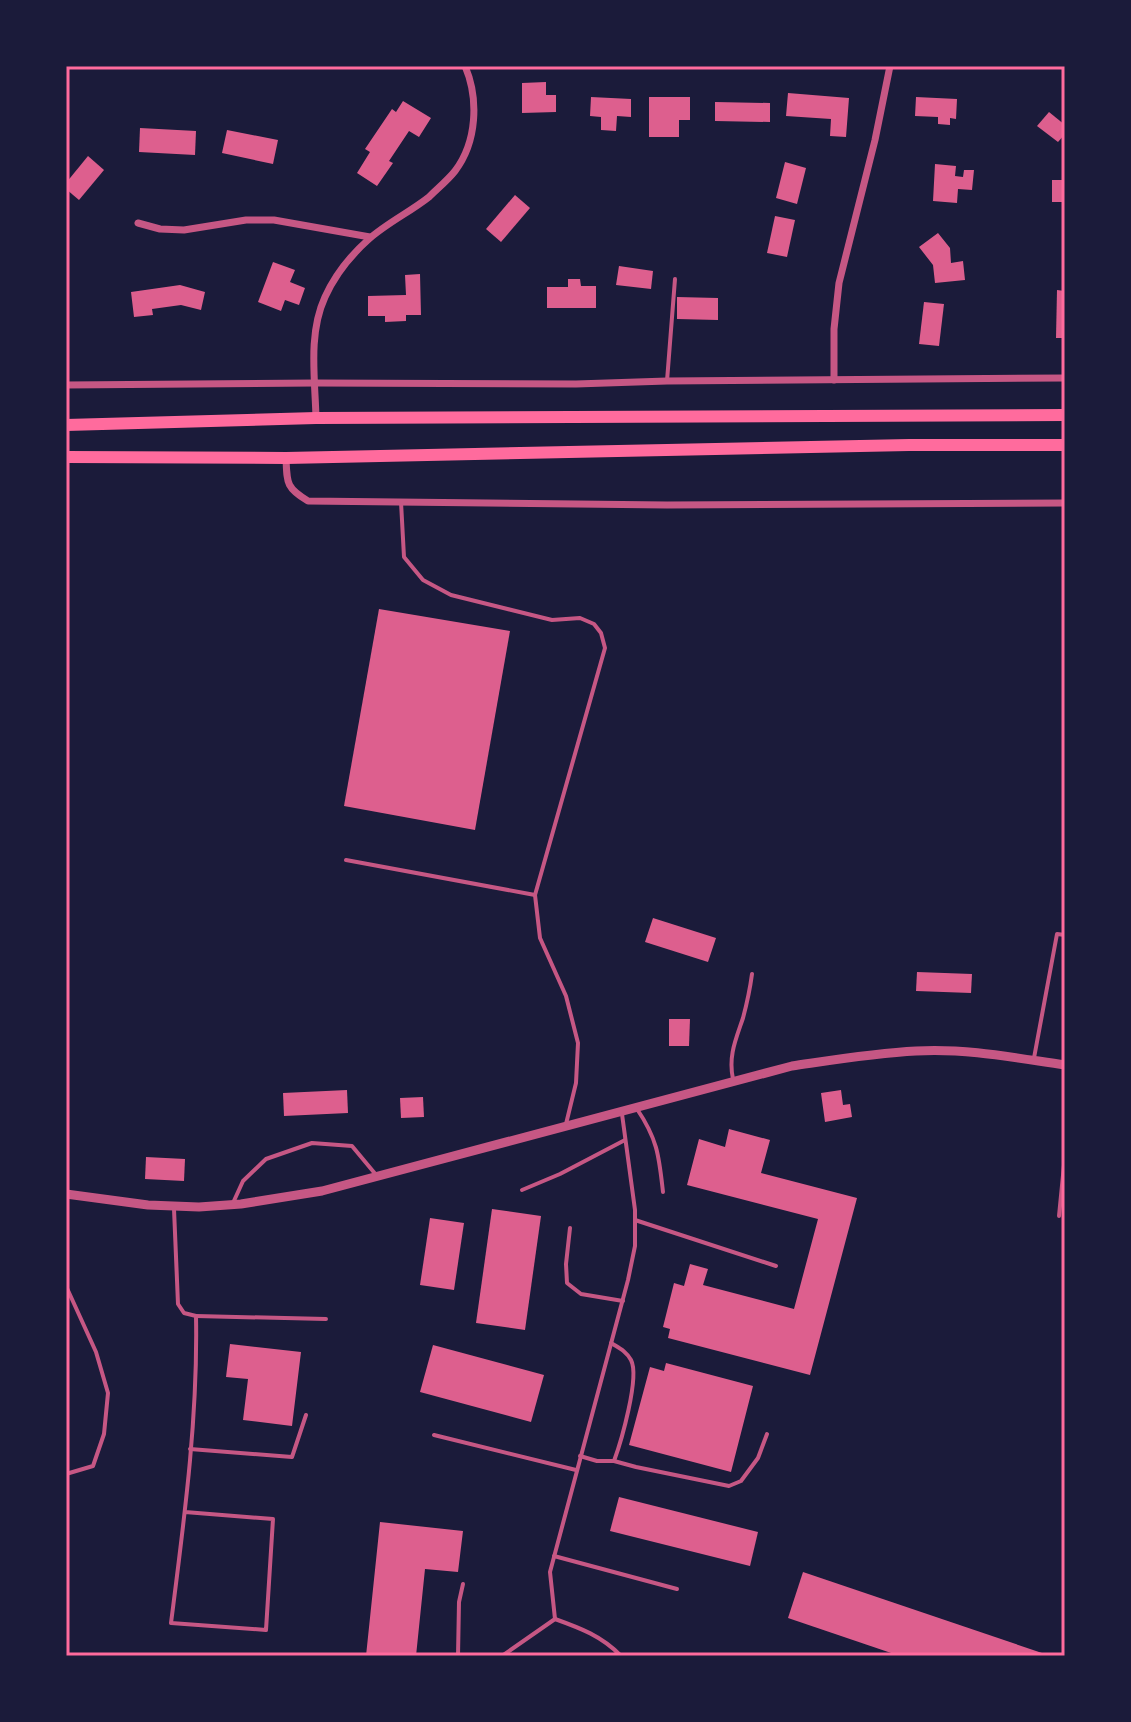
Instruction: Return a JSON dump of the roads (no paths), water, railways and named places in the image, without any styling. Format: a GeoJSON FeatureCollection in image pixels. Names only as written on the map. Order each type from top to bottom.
{"type":"FeatureCollection","features":[{"type":"Feature","properties":{"kind":"highway"},"geometry":{"type":"LineString","coordinates":[[66,425],[316,418],[1065,415]]}},
{"type":"Feature","properties":{"kind":"highway"},"geometry":{"type":"LineString","coordinates":[[66,457],[286,458],[909,445],[1065,445]]}},
{"type":"Feature","properties":{"kind":"street"},"geometry":{"type":"LineString","coordinates":[[316,418],[315,329],[325,298],[345,263],[370,237],[429,196],[455,170],[470,142],[474,112],[473,94],[465,66]]}},
{"type":"Feature","properties":{"kind":"street"},"geometry":{"type":"LineString","coordinates":[[834,380],[834,329],[839,283],[890,66]]}},
{"type":"Feature","properties":{"kind":"street"},"geometry":{"type":"LineString","coordinates":[[138,223],[160,229],[184,230],[246,220],[274,220],[370,237]]}},
{"type":"Feature","properties":{"kind":"street"},"geometry":{"type":"LineString","coordinates":[[66,385],[576,384],[1065,378]]}},
{"type":"Feature","properties":{"kind":"street"},"geometry":{"type":"LineString","coordinates":[[286,458],[287,482],[294,493],[308,501],[667,505],[1065,503]]}},
{"type":"Feature","properties":{"kind":"street"},"geometry":{"type":"LineString","coordinates":[[66,1194],[148,1205],[199,1207],[322,1191],[792,1066],[917,1050],[973,1052],[1065,1065]]}},
{"type":"Feature","properties":{"kind":"lane"},"geometry":{"type":"LineString","coordinates":[[667,381],[675,279]]}},
{"type":"Feature","properties":{"kind":"lane"},"geometry":{"type":"LineString","coordinates":[[401,502],[404,557],[423,580],[451,595],[552,620],[580,618],[594,624],[601,633],[605,648],[535,895],[540,938],[566,996],[578,1043],[576,1083],[565,1127]]}},
{"type":"Feature","properties":{"kind":"lane"},"geometry":{"type":"LineString","coordinates":[[346,860],[535,895]]}},
{"type":"Feature","properties":{"kind":"lane"},"geometry":{"type":"LineString","coordinates":[[1033,1061],[1057,934],[1065,935]]}},
{"type":"Feature","properties":{"kind":"lane"},"geometry":{"type":"LineString","coordinates":[[734,1081],[730,1068],[731,1055],[752,974]]}},
{"type":"Feature","properties":{"kind":"lane"},"geometry":{"type":"LineString","coordinates":[[636,1107],[651,1129],[658,1150],[663,1192]]}},
{"type":"Feature","properties":{"kind":"lane"},"geometry":{"type":"LineString","coordinates":[[555,1619],[550,1572],[635,1246],[635,1220],[622,1111]]}},
{"type":"Feature","properties":{"kind":"lane"},"geometry":{"type":"LineString","coordinates":[[522,1190],[625,1140]]}},
{"type":"Feature","properties":{"kind":"lane"},"geometry":{"type":"LineString","coordinates":[[232,1205],[243,1181],[266,1159],[312,1143],[352,1146],[378,1177]]}},
{"type":"Feature","properties":{"kind":"lane"},"geometry":{"type":"LineString","coordinates":[[1059,1216],[1065,1155]]}},
{"type":"Feature","properties":{"kind":"lane"},"geometry":{"type":"LineString","coordinates":[[174,1206],[178,1304],[184,1313],[196,1316],[326,1319]]}},
{"type":"Feature","properties":{"kind":"lane"},"geometry":{"type":"LineString","coordinates":[[635,1220],[776,1266]]}},
{"type":"Feature","properties":{"kind":"lane"},"geometry":{"type":"LineString","coordinates":[[570,1228],[567,1283],[581,1294],[623,1301]]}},
{"type":"Feature","properties":{"kind":"lane"},"geometry":{"type":"LineString","coordinates":[[66,1286],[68,1297],[96,1352],[108,1393],[104,1434],[93,1466],[66,1474]]}},
{"type":"Feature","properties":{"kind":"lane"},"geometry":{"type":"LineString","coordinates":[[185,1512],[273,1519],[266,1630],[171,1623],[185,1512],[197,1369],[196,1316]]}},
{"type":"Feature","properties":{"kind":"lane"},"geometry":{"type":"LineString","coordinates":[[611,1343],[625,1351],[633,1362],[634,1376],[623,1438],[614,1461]]}},
{"type":"Feature","properties":{"kind":"lane"},"geometry":{"type":"LineString","coordinates":[[190,1449],[292,1457],[306,1415]]}},
{"type":"Feature","properties":{"kind":"lane"},"geometry":{"type":"LineString","coordinates":[[580,1456],[729,1486],[741,1481],[758,1458],[767,1434]]}},
{"type":"Feature","properties":{"kind":"lane"},"geometry":{"type":"LineString","coordinates":[[434,1435],[576,1470]]}},
{"type":"Feature","properties":{"kind":"lane"},"geometry":{"type":"LineString","coordinates":[[554,1556],[677,1589]]}},
{"type":"Feature","properties":{"kind":"lane"},"geometry":{"type":"LineString","coordinates":[[458,1656],[459,1602],[463,1584]]}},
{"type":"Feature","properties":{"kind":"lane"},"geometry":{"type":"LineString","coordinates":[[502,1656],[555,1619]]}},
{"type":"Feature","properties":{"kind":"lane"},"geometry":{"type":"LineString","coordinates":[[555,1619],[593,1634],[621,1656]]}},
{"type":"Feature","properties":{"kind":"lane"},"geometry":{"type":"LineString","coordinates":[[637,1656],[651,1656]]}}]}
